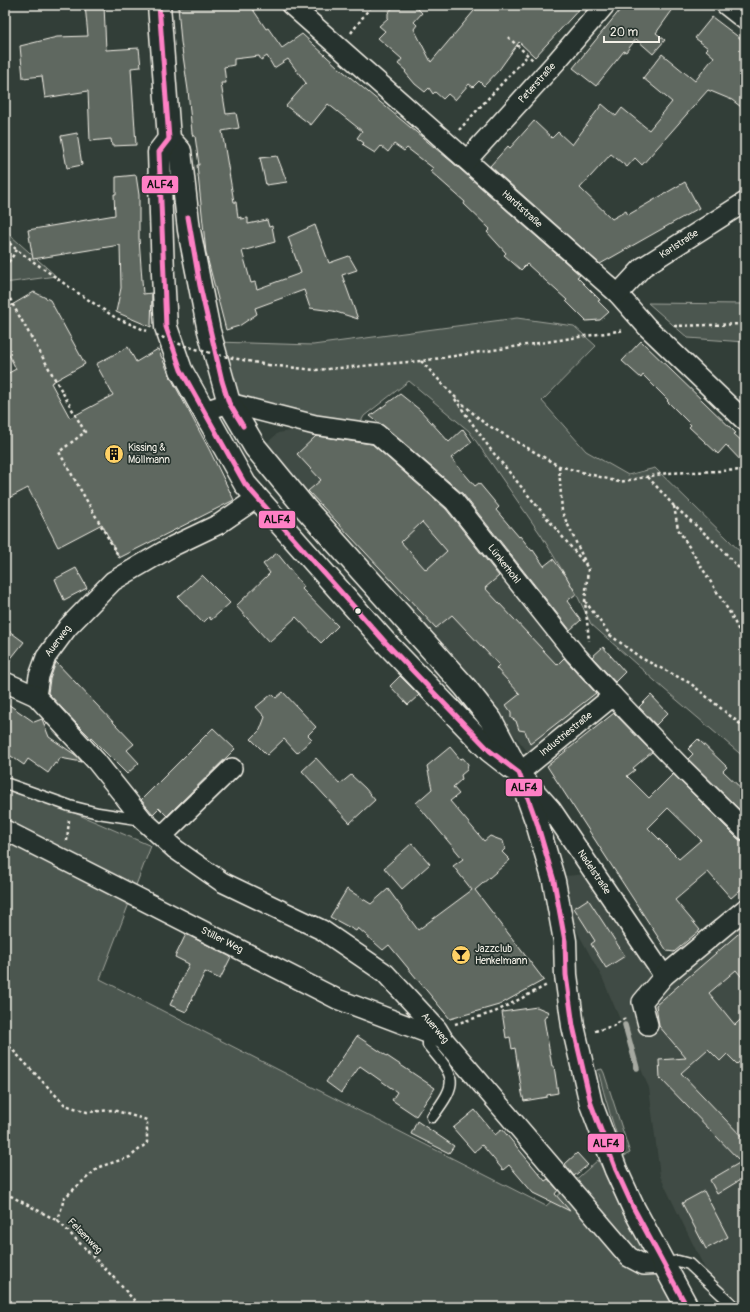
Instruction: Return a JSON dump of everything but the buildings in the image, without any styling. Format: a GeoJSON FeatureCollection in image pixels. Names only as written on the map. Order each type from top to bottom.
{"type":"FeatureCollection","features":[{"type":"Feature","properties":{"kind":"main road"},"geometry":{"type":"LineString","coordinates":[[159,5],[169,139],[180,151],[189,230],[209,331],[229,403],[255,447],[305,508],[469,692],[491,720],[519,773],[537,823],[554,881],[565,941],[566,975],[573,1026],[591,1104],[618,1176],[687,1307]]}},
{"type":"Feature","properties":{"kind":"main road"},"geometry":{"type":"LineString","coordinates":[[169,139],[159,152],[163,274],[166,327],[181,370],[245,484],[386,642],[490,751],[519,773]]}},
{"type":"Feature","properties":{"kind":"street","name":"Hardtstraße"},"geometry":{"type":"LineString","coordinates":[[291,5],[618,294],[647,327],[745,421]]}},
{"type":"Feature","properties":{"kind":"street","name":"Peterstraße"},"geometry":{"type":"LineString","coordinates":[[467,160],[556,62],[605,5]]}},
{"type":"Feature","properties":{"kind":"street"},"geometry":{"type":"LineString","coordinates":[[726,5],[745,20]]}},
{"type":"Feature","properties":{"kind":"street","name":"Karlstraße"},"geometry":{"type":"LineString","coordinates":[[618,294],[642,267],[745,202]]}},
{"type":"Feature","properties":{"kind":"street"},"geometry":{"type":"LineString","coordinates":[[204,411],[229,403]]}},
{"type":"Feature","properties":{"kind":"street","name":"Lünkerhohl"},"geometry":{"type":"LineString","coordinates":[[229,403],[315,425],[377,434],[454,501],[575,654],[684,770],[745,830]]}},
{"type":"Feature","properties":{"kind":"street","name":"Auerweg"},"geometry":{"type":"LineString","coordinates":[[257,498],[219,524],[173,546],[113,580],[68,627],[46,657],[36,696],[96,761],[143,820],[175,849],[222,882],[322,930],[385,973],[629,1257],[644,1265],[664,1264]]}},
{"type":"Feature","properties":{"kind":"street"},"geometry":{"type":"LineString","coordinates":[[5,682],[36,696]]}},
{"type":"Feature","properties":{"kind":"street","name":"Industriestraße"},"geometry":{"type":"LineString","coordinates":[[519,773],[613,696]]}},
{"type":"Feature","properties":{"kind":"street"},"geometry":{"type":"LineString","coordinates":[[162,836],[232,768]]}},
{"type":"Feature","properties":{"kind":"street","name":"Nadelstraße"},"geometry":{"type":"LineString","coordinates":[[519,773],[551,809],[664,976]]}},
{"type":"Feature","properties":{"kind":"street","name":"Stiller Weg"},"geometry":{"type":"LineString","coordinates":[[5,830],[337,999],[437,1034]]}},
{"type":"Feature","properties":{"kind":"street"},"geometry":{"type":"LineString","coordinates":[[648,1025],[642,1002],[664,976],[745,909]]}},
{"type":"Feature","properties":{"kind":"lane"},"geometry":{"type":"LineString","coordinates":[[5,783],[70,806],[98,813],[143,820]]}},
{"type":"Feature","properties":{"kind":"lane"},"geometry":{"type":"LineString","coordinates":[[432,1117],[447,1095],[452,1082],[447,1068],[428,1045],[428,1040],[437,1034]]}},
{"type":"Feature","properties":{"kind":"lane"},"geometry":{"type":"LineString","coordinates":[[664,1264],[678,1261],[689,1264],[735,1307]]}},
{"type":"Feature","properties":{"kind":"path"},"geometry":{"type":"LineString","coordinates":[[340,48],[372,5]]}},
{"type":"Feature","properties":{"kind":"path"},"geometry":{"type":"LineString","coordinates":[[447,143],[528,55]]}},
{"type":"Feature","properties":{"kind":"path"},"geometry":{"type":"LineString","coordinates":[[5,239],[17,250],[116,318],[185,346],[218,355],[268,365],[315,370],[421,361],[647,327],[745,324]]}},
{"type":"Feature","properties":{"kind":"path"},"geometry":{"type":"LineString","coordinates":[[5,267],[17,250]]}},
{"type":"Feature","properties":{"kind":"path"},"geometry":{"type":"LineString","coordinates":[[5,288],[85,432],[59,452],[127,572]]}},
{"type":"Feature","properties":{"kind":"path"},"geometry":{"type":"LineString","coordinates":[[421,361],[452,395],[484,423],[559,466],[619,482],[667,474],[745,470]]}},
{"type":"Feature","properties":{"kind":"path"},"geometry":{"type":"LineString","coordinates":[[452,395],[491,450],[589,569]]}},
{"type":"Feature","properties":{"kind":"path"},"geometry":{"type":"LineString","coordinates":[[559,466],[562,512],[589,569],[585,601],[588,632]]}},
{"type":"Feature","properties":{"kind":"path"},"geometry":{"type":"LineString","coordinates":[[648,477],[674,506],[721,548],[745,575]]}},
{"type":"Feature","properties":{"kind":"path"},"geometry":{"type":"LineString","coordinates":[[674,506],[678,529],[730,613],[745,643]]}},
{"type":"Feature","properties":{"kind":"path"},"geometry":{"type":"LineString","coordinates":[[585,601],[610,635],[641,658],[690,683],[745,728]]}},
{"type":"Feature","properties":{"kind":"path"},"geometry":{"type":"LineString","coordinates":[[65,860],[70,806]]}},
{"type":"Feature","properties":{"kind":"path"},"geometry":{"type":"LineString","coordinates":[[437,1034],[494,1010],[566,975]]}},
{"type":"Feature","properties":{"kind":"path"},"geometry":{"type":"LineString","coordinates":[[595,1032],[614,1026],[622,1021]]}},
{"type":"Feature","properties":{"kind":"path"},"geometry":{"type":"LineString","coordinates":[[5,1042],[65,1105],[87,1112],[113,1110],[147,1120],[147,1142],[130,1157],[99,1166],[64,1198],[58,1221]]}},
{"type":"Feature","properties":{"kind":"path","name":"Felsenweg"},"geometry":{"type":"LineString","coordinates":[[5,1193],[58,1221],[140,1307]]}},
{"type":"Feature","properties":{"kind":"shaded area"},"geometry":{"type":"Polygon","coordinates":[[[5,227],[11,236],[56,276],[5,283],[5,227]]]}},
{"type":"Feature","properties":{"kind":"shaded area"},"geometry":{"type":"Polygon","coordinates":[[[648,303],[745,304],[745,342],[688,338],[648,303]]]}},
{"type":"Feature","properties":{"kind":"shaded area"},"geometry":{"type":"Polygon","coordinates":[[[517,318],[574,326],[596,346],[542,401],[586,451],[628,475],[655,468],[745,557],[745,758],[591,624],[576,593],[541,535],[469,431],[409,381],[364,416],[358,427],[236,402],[217,342],[313,345],[517,318]]]}},
{"type":"Feature","properties":{"kind":"shaded area"},"geometry":{"type":"Polygon","coordinates":[[[290,431],[321,431],[369,441],[432,490],[504,572],[604,695],[529,753],[435,642],[308,498],[267,443],[278,433],[290,431]]]}},
{"type":"Feature","properties":{"kind":"shaded area"},"geometry":{"type":"Polygon","coordinates":[[[5,783],[151,846],[100,979],[546,1206],[598,1160],[675,1307],[5,1307],[5,783]]]}},
{"type":"Feature","properties":{"kind":"shaded area"},"geometry":{"type":"Polygon","coordinates":[[[586,874],[665,989],[745,916],[745,1307],[720,1307],[718,1296],[660,1176],[649,1088],[602,977],[572,922],[566,876],[586,874]]]}},
{"type":"Feature","properties":{"kind":"shaded area"},"geometry":{"type":"Polygon","coordinates":[[[602,1069],[630,1153],[624,1156],[598,1070],[602,1069]]]}},
{"type":"Feature","properties":{"kind":"waterway"},"geometry":{"type":"LineString","coordinates":[[625,1025],[637,1068]]}},
{"type":"Feature","properties":{"kind":"transit line","name":"ALF4"},"geometry":{"type":"LineString","coordinates":[[159,5],[169,139],[159,152],[166,327],[181,370],[245,484],[386,643],[490,751],[519,773],[537,823],[554,881],[565,941],[566,975],[573,1026],[591,1104],[616,1170],[633,1207],[687,1307]]}},
{"type":"Feature","properties":{"kind":"transit line","name":"ALF4"},"geometry":{"type":"LineString","coordinates":[[188,217],[200,286],[222,381],[229,403],[243,426]]}},
{"type":"Feature","properties":{"kind":"place","name":"Kissing & Möllmann"},"geometry":{"type":"Point","coordinates":[114,454]}},
{"type":"Feature","properties":{"kind":"place","name":"Jazzclub Henkelmann"},"geometry":{"type":"Point","coordinates":[461,955]}}]}
